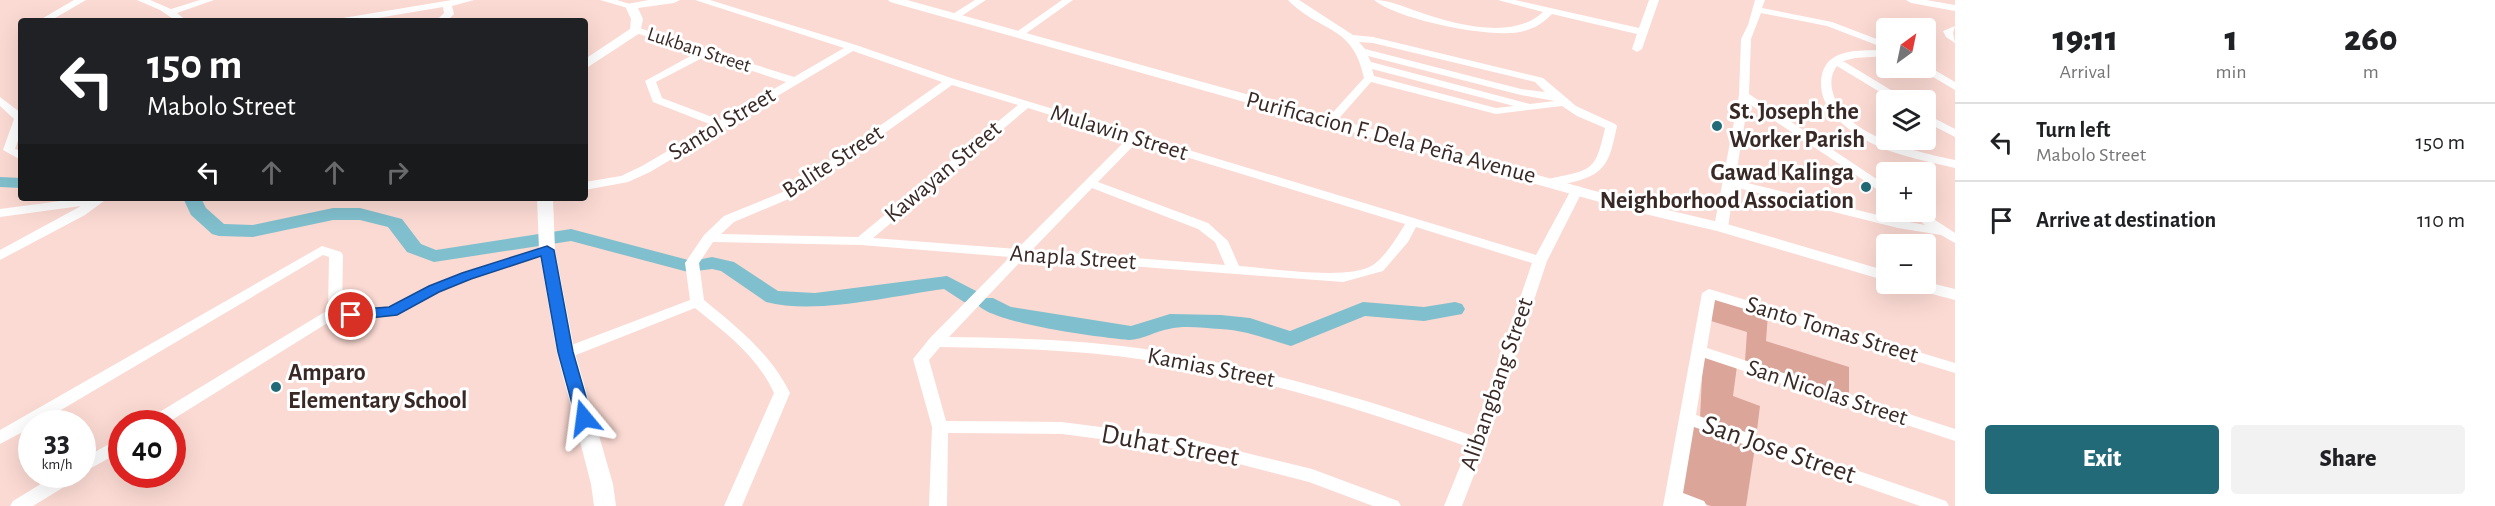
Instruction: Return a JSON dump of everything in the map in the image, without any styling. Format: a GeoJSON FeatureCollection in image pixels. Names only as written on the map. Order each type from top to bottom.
{"type":"FeatureCollection","features":[{"type":"Feature","properties":{"kind":"street"},"geometry":{"type":"LineString","coordinates":[[48,18],[81,0]]}},
{"type":"Feature","properties":{"kind":"street"},"geometry":{"type":"LineString","coordinates":[[142,0],[177,18]]}},
{"type":"Feature","properties":{"kind":"street"},"geometry":{"type":"LineString","coordinates":[[169,13],[209,0]]}},
{"type":"Feature","properties":{"kind":"street"},"geometry":{"type":"LineString","coordinates":[[361,18],[469,0]]}},
{"type":"Feature","properties":{"kind":"street"},"geometry":{"type":"LineString","coordinates":[[605,0],[631,6],[674,0]]}},
{"type":"Feature","properties":{"kind":"street","name":"Mulawin Street"},"geometry":{"type":"LineString","coordinates":[[700,0],[852,47],[950,81],[1539,261]]}},
{"type":"Feature","properties":{"kind":"street","name":"Purificacion F. Dela Peña Avenue"},"geometry":{"type":"LineString","coordinates":[[894,0],[1553,182],[1634,207],[1722,227],[1876,273]]}},
{"type":"Feature","properties":{"kind":"street"},"geometry":{"type":"LineString","coordinates":[[954,17],[981,0]]}},
{"type":"Feature","properties":{"kind":"street"},"geometry":{"type":"LineString","coordinates":[[1018,35],[1068,0]]}},
{"type":"Feature","properties":{"kind":"street"},"geometry":{"type":"LineString","coordinates":[[1293,0],[1350,38],[1364,52],[1559,100]]}},
{"type":"Feature","properties":{"kind":"street"},"geometry":{"type":"LineString","coordinates":[[1378,0],[1400,11],[1420,17],[1485,29],[1520,29],[1539,24],[1550,11]]}},
{"type":"Feature","properties":{"kind":"street"},"geometry":{"type":"LineString","coordinates":[[1503,0],[1643,32]]}},
{"type":"Feature","properties":{"kind":"street"},"geometry":{"type":"LineString","coordinates":[[1637,49],[1651,0]]}},
{"type":"Feature","properties":{"kind":"street"},"geometry":{"type":"LineString","coordinates":[[1911,0],[1955,8]]}},
{"type":"Feature","properties":{"kind":"street"},"geometry":{"type":"LineString","coordinates":[[444,18],[449,14],[447,4]]}},
{"type":"Feature","properties":{"kind":"street"},"geometry":{"type":"LineString","coordinates":[[1722,227],[1744,95],[1746,39],[1759,5],[1829,24],[1876,42]]}},
{"type":"Feature","properties":{"kind":"street"},"geometry":{"type":"LineString","coordinates":[[588,64],[636,30],[638,19],[631,6]]}},
{"type":"Feature","properties":{"kind":"street"},"geometry":{"type":"LineString","coordinates":[[1955,29],[1948,31],[1955,40]]}},
{"type":"Feature","properties":{"kind":"street","name":"Lukban Street"},"geometry":{"type":"LineString","coordinates":[[636,30],[795,81]]}},
{"type":"Feature","properties":{"kind":"street"},"geometry":{"type":"LineString","coordinates":[[1350,38],[1372,40],[1539,80],[1559,100],[1581,115],[1611,126],[1607,147],[1599,168],[1592,174],[1553,182]]}},
{"type":"Feature","properties":{"kind":"street","name":"Santol Street"},"geometry":{"type":"LineString","coordinates":[[588,185],[624,179],[646,169],[852,47]]}},
{"type":"Feature","properties":{"kind":"street"},"geometry":{"type":"LineString","coordinates":[[705,52],[650,81],[657,100],[722,125]]}},
{"type":"Feature","properties":{"kind":"street"},"geometry":{"type":"LineString","coordinates":[[1330,122],[1369,78],[1364,52]]}},
{"type":"Feature","properties":{"kind":"street"},"geometry":{"type":"LineString","coordinates":[[1876,54],[1853,56],[1836,61],[1828,70],[1826,95],[1835,110],[1854,128],[1878,142],[1911,154],[1955,164]]}},
{"type":"Feature","properties":{"kind":"street"},"geometry":{"type":"LineString","coordinates":[[1836,61],[1884,90]]}},
{"type":"Feature","properties":{"kind":"street"},"geometry":{"type":"LineString","coordinates":[[1367,64],[1532,106]]}},
{"type":"Feature","properties":{"kind":"street"},"geometry":{"type":"LineString","coordinates":[[1936,75],[1955,87]]}},
{"type":"Feature","properties":{"kind":"street"},"geometry":{"type":"LineString","coordinates":[[1369,78],[1496,111],[1559,100]]}},
{"type":"Feature","properties":{"kind":"street","name":"Balite Street"},"geometry":{"type":"LineString","coordinates":[[697,302],[692,263],[710,238],[729,219],[794,192],[950,81]]}},
{"type":"Feature","properties":{"kind":"street"},"geometry":{"type":"LineString","coordinates":[[1744,95],[1876,185]]}},
{"type":"Feature","properties":{"kind":"street"},"geometry":{"type":"LineString","coordinates":[[0,100],[18,116]]}},
{"type":"Feature","properties":{"kind":"street","name":"Kawayan Street"},"geometry":{"type":"LineString","coordinates":[[861,241],[1026,104]]}},
{"type":"Feature","properties":{"kind":"street"},"geometry":{"type":"LineString","coordinates":[[1936,123],[1955,134]]}},
{"type":"Feature","properties":{"kind":"street"},"geometry":{"type":"LineString","coordinates":[[18,124],[9,150],[18,154]]}},
{"type":"Feature","properties":{"kind":"street"},"geometry":{"type":"LineString","coordinates":[[938,506],[940,427],[921,359],[1134,138]]}},
{"type":"Feature","properties":{"kind":"street"},"geometry":{"type":"LineString","coordinates":[[1729,182],[1950,235]]}},
{"type":"Feature","properties":{"kind":"street"},"geometry":{"type":"LineString","coordinates":[[1089,183],[1203,226],[1217,234],[1228,250],[1233,270]]}},
{"type":"Feature","properties":{"kind":"street","name":"Alibangbang Street"},"geometry":{"type":"LineString","coordinates":[[1454,506],[1478,444],[1539,261],[1577,190]]}},
{"type":"Feature","properties":{"kind":"street"},"geometry":{"type":"LineString","coordinates":[[0,213],[87,201]]}},
{"type":"Feature","properties":{"kind":"street"},"geometry":{"type":"LineString","coordinates":[[0,256],[97,201]]}},
{"type":"Feature","properties":{"kind":"street"},"geometry":{"type":"LineString","coordinates":[[544,201],[547,250],[566,352],[602,484],[605,506]]}},
{"type":"Feature","properties":{"kind":"street"},"geometry":{"type":"LineString","coordinates":[[1930,222],[1950,235]]}},
{"type":"Feature","properties":{"kind":"street","name":"Anapla Street"},"geometry":{"type":"LineString","coordinates":[[710,238],[861,241],[1343,278],[1378,268],[1403,239],[1412,223]]}},
{"type":"Feature","properties":{"kind":"street"},"geometry":{"type":"LineString","coordinates":[[0,438],[322,250],[336,255],[335,312]]}},
{"type":"Feature","properties":{"kind":"street"},"geometry":{"type":"LineString","coordinates":[[175,410],[335,312],[351,315],[392,312],[434,289],[466,276],[547,250]]}},
{"type":"Feature","properties":{"kind":"street"},"geometry":{"type":"LineString","coordinates":[[1936,290],[1955,295]]}},
{"type":"Feature","properties":{"kind":"street","name":"Santo Tomas Street"},"geometry":{"type":"LineString","coordinates":[[1699,351],[1708,293],[1955,368]]}},
{"type":"Feature","properties":{"kind":"street"},"geometry":{"type":"LineString","coordinates":[[566,352],[697,302],[745,342],[778,382],[782,393],[733,506]]}},
{"type":"Feature","properties":{"kind":"street","name":"Kamias Street"},"geometry":{"type":"LineString","coordinates":[[935,342],[1032,344],[1108,350],[1196,363],[1286,383],[1359,404],[1478,444]]}},
{"type":"Feature","properties":{"kind":"street"},"geometry":{"type":"LineString","coordinates":[[1698,506],[1673,501],[1699,351]]}},
{"type":"Feature","properties":{"kind":"street","name":"San Nicolas Street"},"geometry":{"type":"LineString","coordinates":[[1699,351],[1955,435]]}},
{"type":"Feature","properties":{"kind":"street","name":"San Jose Street"},"geometry":{"type":"LineString","coordinates":[[1687,418],[1940,506]]}},
{"type":"Feature","properties":{"kind":"street","name":"Duhat Street"},"geometry":{"type":"LineString","coordinates":[[940,427],[1062,428],[1185,444],[1312,476],[1392,506]]}},
{"type":"Feature","properties":{"kind":"street"},"geometry":{"type":"LineString","coordinates":[[19,506],[48,488]]}},
{"type":"Feature","properties":{"kind":"shaded area"},"geometry":{"type":"Polygon","coordinates":[[[1713,297],[1768,314],[1766,341],[1849,367],[1849,396],[1745,361],[1747,332],[1711,321],[1713,297]]]}},
{"type":"Feature","properties":{"kind":"shaded area"},"geometry":{"type":"Polygon","coordinates":[[[1703,355],[1737,366],[1733,396],[1760,406],[1756,438],[1700,419],[1703,355]]]}},
{"type":"Feature","properties":{"kind":"shaded area"},"geometry":{"type":"Polygon","coordinates":[[[1693,425],[1755,447],[1746,506],[1711,506],[1681,496],[1693,425]]]}},
{"type":"Feature","properties":{"kind":"waterway"},"geometry":{"type":"LineString","coordinates":[[0,182],[18,183]]}},
{"type":"Feature","properties":{"kind":"waterway"},"geometry":{"type":"LineString","coordinates":[[193,201],[198,211],[219,230],[253,231],[333,214],[360,214],[395,223],[414,248],[434,256],[544,239]]}},
{"type":"Feature","properties":{"kind":"waterway"},"geometry":{"type":"LineString","coordinates":[[554,237],[571,235],[688,266]]}},
{"type":"Feature","properties":{"kind":"waterway"},"geometry":{"type":"LineString","coordinates":[[696,266],[712,263],[727,266],[773,297],[815,300],[947,282],[971,297]]}},
{"type":"Feature","properties":{"kind":"waterway"},"geometry":{"type":"LineString","coordinates":[[986,303],[1006,313],[1132,333],[1170,321],[1221,322],[1250,325],[1291,339],[1363,309],[1424,314],[1455,309]]}},
{"type":"Feature","properties":{"kind":"place","name":"St. Joseph the Worker Parish"},"geometry":{"type":"Point","coordinates":[1717,126]}},
{"type":"Feature","properties":{"kind":"place","name":"Gawad Kalinga Neighborhood Association"},"geometry":{"type":"Point","coordinates":[1866,187]}},
{"type":"Feature","properties":{"kind":"place","name":"Amparo Elementary School"},"geometry":{"type":"Point","coordinates":[276,387]}},
{"type":"Feature","properties":{"kind":"route"},"geometry":{"type":"LineString","coordinates":[[351,315],[392,312],[434,289],[466,276],[547,250],[566,352],[584,418]]}}]}
